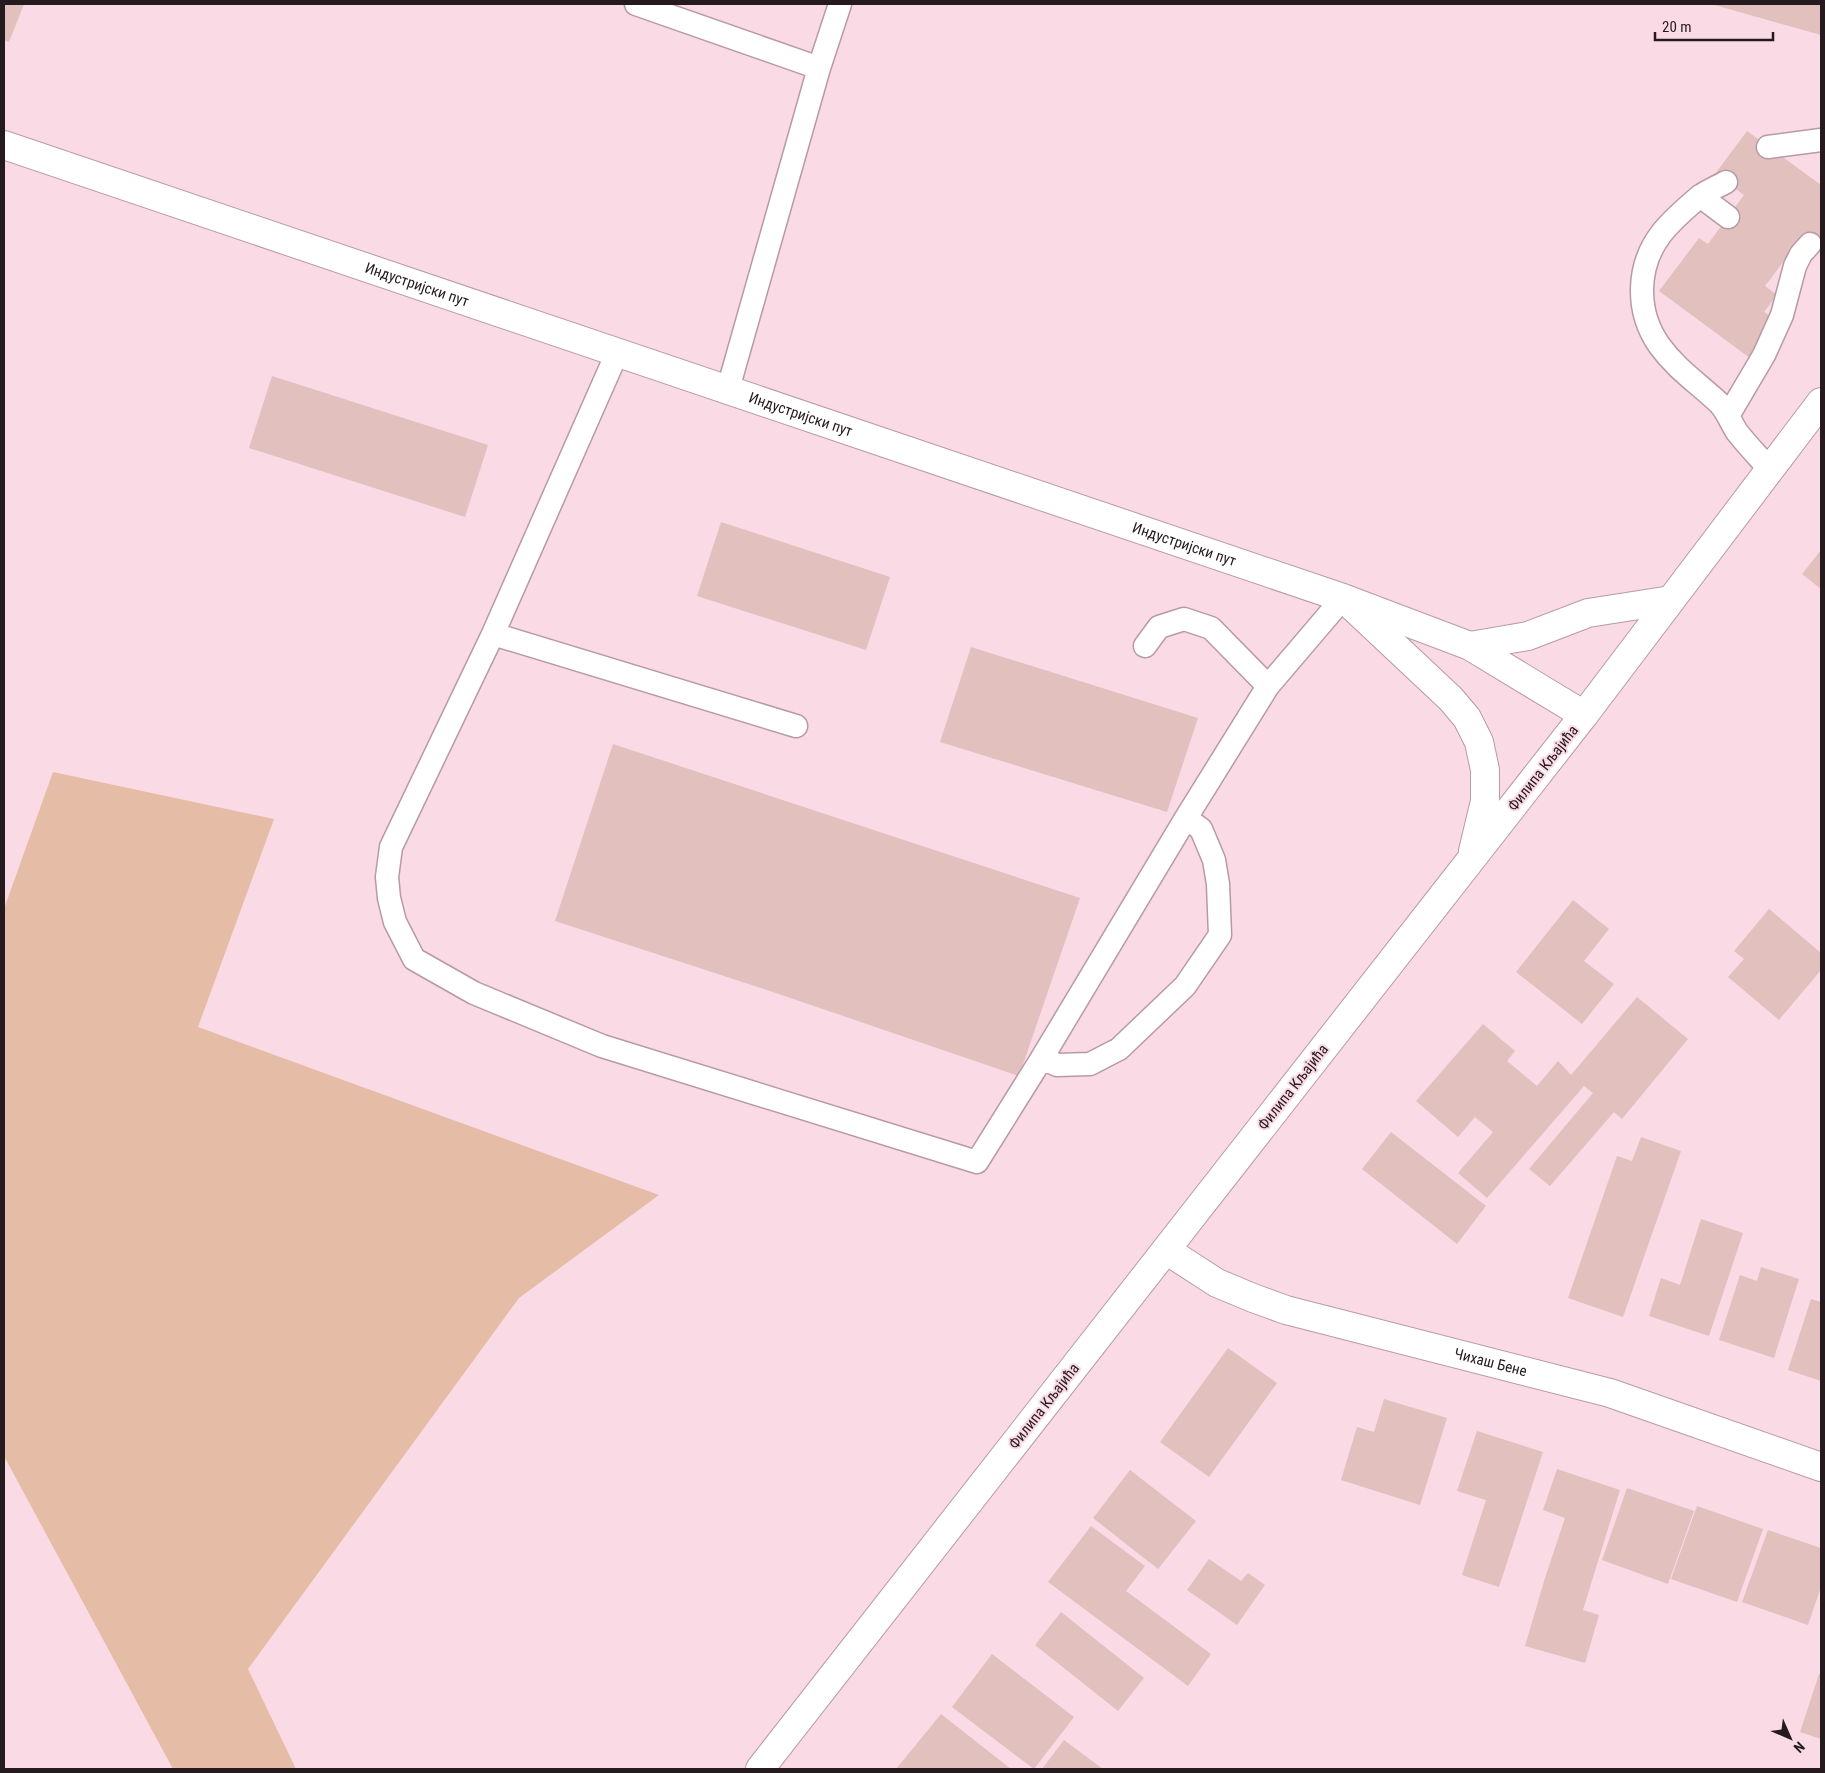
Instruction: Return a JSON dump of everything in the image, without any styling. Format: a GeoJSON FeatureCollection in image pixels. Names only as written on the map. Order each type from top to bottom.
{"type":"FeatureCollection","features":[{"type":"Feature","properties":{"kind":"main road","name":"Индустријски пут"},"geometry":{"type":"LineString","coordinates":[[4,145],[617,354],[728,389],[1343,598],[1470,646],[1584,715]]}},
{"type":"Feature","properties":{"kind":"main road","name":"Филипа Кљајића"},"geometry":{"type":"LineString","coordinates":[[760,1769],[1584,715],[1821,402]]}},
{"type":"Feature","properties":{"kind":"main road"},"geometry":{"type":"LineString","coordinates":[[1343,598],[1451,699],[1467,718],[1479,742],[1486,770],[1485,801],[1471,860]]}},
{"type":"Feature","properties":{"kind":"main road"},"geometry":{"type":"LineString","coordinates":[[1470,646],[1528,636],[1588,613],[1671,600]]}},
{"type":"Feature","properties":{"kind":"main road","name":"Чихаш Бене"},"geometry":{"type":"LineString","coordinates":[[1166,1250],[1217,1283],[1286,1310],[1610,1393],[1821,1467]]}},
{"type":"Feature","properties":{"kind":"lane"},"geometry":{"type":"LineString","coordinates":[[636,4],[819,68]]}},
{"type":"Feature","properties":{"kind":"lane"},"geometry":{"type":"LineString","coordinates":[[728,389],[819,68],[840,4]]}},
{"type":"Feature","properties":{"kind":"lane"},"geometry":{"type":"LineString","coordinates":[[1768,147],[1821,140]]}},
{"type":"Feature","properties":{"kind":"lane"},"geometry":{"type":"LineString","coordinates":[[1726,182],[1700,196],[1661,234],[1651,250],[1645,267],[1642,284],[1642,302],[1645,320],[1658,344],[1674,363],[1720,404],[1736,431],[1770,470]]}},
{"type":"Feature","properties":{"kind":"lane"},"geometry":{"type":"LineString","coordinates":[[1700,196],[1728,216]]}},
{"type":"Feature","properties":{"kind":"lane"},"geometry":{"type":"LineString","coordinates":[[1728,416],[1764,355],[1782,315],[1790,263],[1810,244]]}},
{"type":"Feature","properties":{"kind":"lane"},"geometry":{"type":"LineString","coordinates":[[617,354],[493,634],[391,847],[387,877],[394,922],[414,958],[474,993],[602,1046],[977,1162],[1268,686],[1343,598]]}},
{"type":"Feature","properties":{"kind":"lane"},"geometry":{"type":"LineString","coordinates":[[1145,646],[1159,627],[1184,619],[1211,628],[1268,686]]}},
{"type":"Feature","properties":{"kind":"lane"},"geometry":{"type":"LineString","coordinates":[[493,634],[796,726]]}},
{"type":"Feature","properties":{"kind":"lane"},"geometry":{"type":"LineString","coordinates":[[1042,1058],[1057,1065],[1090,1064],[1119,1049],[1185,986],[1220,935],[1218,884],[1214,860],[1201,829],[1186,818]]}},
{"type":"Feature","properties":{"kind":"shaded area"},"geometry":{"type":"Polygon","coordinates":[[[53,772],[274,819],[198,1027],[659,1195],[519,1298],[248,1669],[296,1769],[173,1769],[4,1456],[4,909],[53,772]]]}},
{"type":"Feature","properties":{"kind":"building"},"geometry":{"type":"Polygon","coordinates":[[[4,4],[24,4],[9,42],[4,40],[4,4]]]}},
{"type":"Feature","properties":{"kind":"building"},"geometry":{"type":"Polygon","coordinates":[[[1711,4],[1821,4],[1821,35],[1711,4]]]}},
{"type":"Feature","properties":{"kind":"building"},"geometry":{"type":"Polygon","coordinates":[[[1747,131],[1821,185],[1821,252],[1802,237],[1765,286],[1777,295],[1764,312],[1777,321],[1750,358],[1659,291],[1699,238],[1708,244],[1744,195],[1715,174],[1747,131]]]}},
{"type":"Feature","properties":{"kind":"building"},"geometry":{"type":"Polygon","coordinates":[[[272,376],[488,445],[465,517],[249,448],[272,376]]]}},
{"type":"Feature","properties":{"kind":"building"},"geometry":{"type":"Polygon","coordinates":[[[721,522],[890,577],[866,650],[697,596],[721,522]]]}},
{"type":"Feature","properties":{"kind":"building"},"geometry":{"type":"Polygon","coordinates":[[[1821,550],[1821,589],[1802,574],[1821,550]]]}},
{"type":"Feature","properties":{"kind":"building"},"geometry":{"type":"Polygon","coordinates":[[[971,647],[1198,718],[1167,812],[940,742],[971,647]]]}},
{"type":"Feature","properties":{"kind":"building"},"geometry":{"type":"Polygon","coordinates":[[[613,744],[1080,898],[1019,1076],[767,990],[555,921],[613,744]]]}},
{"type":"Feature","properties":{"kind":"building"},"geometry":{"type":"Polygon","coordinates":[[[1573,900],[1609,929],[1584,961],[1614,984],[1582,1024],[1516,972],[1573,900]]]}},
{"type":"Feature","properties":{"kind":"building"},"geometry":{"type":"Polygon","coordinates":[[[1769,909],[1821,953],[1821,970],[1779,1020],[1728,977],[1744,959],[1734,951],[1769,909]]]}},
{"type":"Feature","properties":{"kind":"building"},"geometry":{"type":"Polygon","coordinates":[[[1637,997],[1688,1039],[1622,1119],[1614,1112],[1550,1186],[1529,1169],[1593,1093],[1584,1086],[1487,1198],[1458,1173],[1493,1132],[1475,1117],[1458,1137],[1416,1101],[1483,1024],[1515,1051],[1507,1061],[1537,1086],[1558,1061],[1571,1075],[1637,997]]]}},
{"type":"Feature","properties":{"kind":"building"},"geometry":{"type":"Polygon","coordinates":[[[1391,1132],[1486,1206],[1457,1244],[1362,1169],[1391,1132]]]}},
{"type":"Feature","properties":{"kind":"building"},"geometry":{"type":"Polygon","coordinates":[[[1641,1137],[1681,1151],[1623,1317],[1568,1298],[1617,1156],[1632,1161],[1641,1137]]]}},
{"type":"Feature","properties":{"kind":"building"},"geometry":{"type":"Polygon","coordinates":[[[1701,1219],[1743,1233],[1709,1336],[1649,1316],[1661,1278],[1680,1285],[1701,1219]]]}},
{"type":"Feature","properties":{"kind":"building"},"geometry":{"type":"Polygon","coordinates":[[[1761,1267],[1799,1279],[1774,1358],[1719,1340],[1740,1275],[1757,1281],[1761,1267]]]}},
{"type":"Feature","properties":{"kind":"building"},"geometry":{"type":"Polygon","coordinates":[[[1811,1299],[1821,1302],[1821,1381],[1788,1370],[1811,1299]]]}},
{"type":"Feature","properties":{"kind":"building"},"geometry":{"type":"Polygon","coordinates":[[[1228,1348],[1277,1383],[1209,1477],[1160,1442],[1228,1348]]]}},
{"type":"Feature","properties":{"kind":"building"},"geometry":{"type":"Polygon","coordinates":[[[1384,1399],[1447,1418],[1420,1505],[1341,1480],[1357,1427],[1374,1432],[1384,1399]]]}},
{"type":"Feature","properties":{"kind":"building"},"geometry":{"type":"Polygon","coordinates":[[[1477,1431],[1543,1452],[1499,1587],[1462,1575],[1486,1500],[1457,1491],[1477,1431]]]}},
{"type":"Feature","properties":{"kind":"building"},"geometry":{"type":"Polygon","coordinates":[[[1557,1469],[1620,1490],[1583,1610],[1599,1615],[1585,1663],[1525,1646],[1565,1518],[1543,1510],[1557,1469]]]}},
{"type":"Feature","properties":{"kind":"building"},"geometry":{"type":"Polygon","coordinates":[[[1130,1470],[1196,1521],[1158,1569],[1093,1518],[1130,1470]]]}},
{"type":"Feature","properties":{"kind":"building"},"geometry":{"type":"Polygon","coordinates":[[[1627,1488],[1694,1511],[1668,1584],[1602,1560],[1627,1488]]]}},
{"type":"Feature","properties":{"kind":"building"},"geometry":{"type":"Polygon","coordinates":[[[1697,1506],[1763,1529],[1737,1602],[1671,1579],[1697,1506]]]}},
{"type":"Feature","properties":{"kind":"building"},"geometry":{"type":"Polygon","coordinates":[[[1091,1526],[1145,1566],[1126,1591],[1211,1654],[1188,1686],[1048,1582],[1091,1526]]]}},
{"type":"Feature","properties":{"kind":"building"},"geometry":{"type":"Polygon","coordinates":[[[1768,1530],[1821,1548],[1821,1587],[1808,1625],[1742,1602],[1768,1530]]]}},
{"type":"Feature","properties":{"kind":"building"},"geometry":{"type":"Polygon","coordinates":[[[1209,1559],[1241,1581],[1248,1573],[1265,1585],[1237,1625],[1187,1590],[1209,1559]]]}},
{"type":"Feature","properties":{"kind":"building"},"geometry":{"type":"Polygon","coordinates":[[[1061,1612],[1144,1678],[1118,1711],[1035,1645],[1061,1612]]]}},
{"type":"Feature","properties":{"kind":"building"},"geometry":{"type":"Polygon","coordinates":[[[992,1654],[1074,1717],[1034,1769],[952,1707],[992,1654]]]}},
{"type":"Feature","properties":{"kind":"building"},"geometry":{"type":"Polygon","coordinates":[[[1819,1674],[1821,1675],[1821,1739],[1800,1732],[1819,1674]]]}},
{"type":"Feature","properties":{"kind":"building"},"geometry":{"type":"Polygon","coordinates":[[[941,1714],[1011,1769],[896,1769],[941,1714]]]}},
{"type":"Feature","properties":{"kind":"building"},"geometry":{"type":"Polygon","coordinates":[[[1064,1740],[1103,1769],[1042,1769],[1064,1740]]]}}]}
